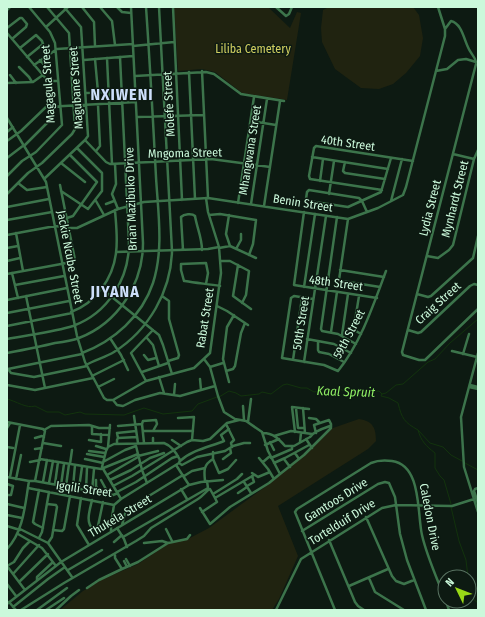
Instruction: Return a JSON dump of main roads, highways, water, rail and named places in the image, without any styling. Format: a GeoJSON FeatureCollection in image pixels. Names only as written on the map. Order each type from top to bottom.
{"type":"FeatureCollection","features":[{"type":"Feature","properties":{"kind":"waterway","name":"Kaal Spruit"},"geometry":{"type":"LineString","coordinates":[[382,394],[386,393],[396,385],[403,384],[428,362],[435,359],[450,343],[478,319]]}},
{"type":"Feature","properties":{"kind":"waterway","name":"Kaal Spruit"},"geometry":{"type":"LineString","coordinates":[[219,397],[229,391],[241,396],[259,394],[262,392],[271,394],[283,385],[287,384],[307,388],[314,392],[328,389],[339,389],[360,393],[379,391],[382,394],[381,396],[398,403],[404,420],[418,430],[424,443],[435,453],[435,468],[444,480],[451,504]]}},
{"type":"Feature","properties":{"kind":"waterway","name":"Kaal Spruit"},"geometry":{"type":"LineString","coordinates":[[7,399],[25,406],[35,406],[47,412],[59,412],[65,415],[80,412],[85,414],[124,415],[144,408],[163,414],[192,411],[198,404],[217,397]]}},
{"type":"Feature","properties":{"kind":"waterway"},"geometry":{"type":"LineString","coordinates":[[418,430],[430,443],[443,447],[451,455],[462,461]]}},
{"type":"Feature","properties":{"kind":"waterway"},"geometry":{"type":"LineString","coordinates":[[465,463],[478,470]]}},
{"type":"Feature","properties":{"kind":"waterway"},"geometry":{"type":"LineString","coordinates":[[451,507],[459,541],[466,560],[467,569]]}},
{"type":"Feature","properties":{"kind":"district","name":"NXIWENI"},"geometry":{"type":"Point","coordinates":[122,94]}},
{"type":"Feature","properties":{"kind":"district","name":"JIYANA"},"geometry":{"type":"Point","coordinates":[115,291]}},
{"type":"Feature","properties":{"kind":"park label","name":"Liliba Cemetery"},"geometry":{"type":"Point","coordinates":[253,49]}}]}
